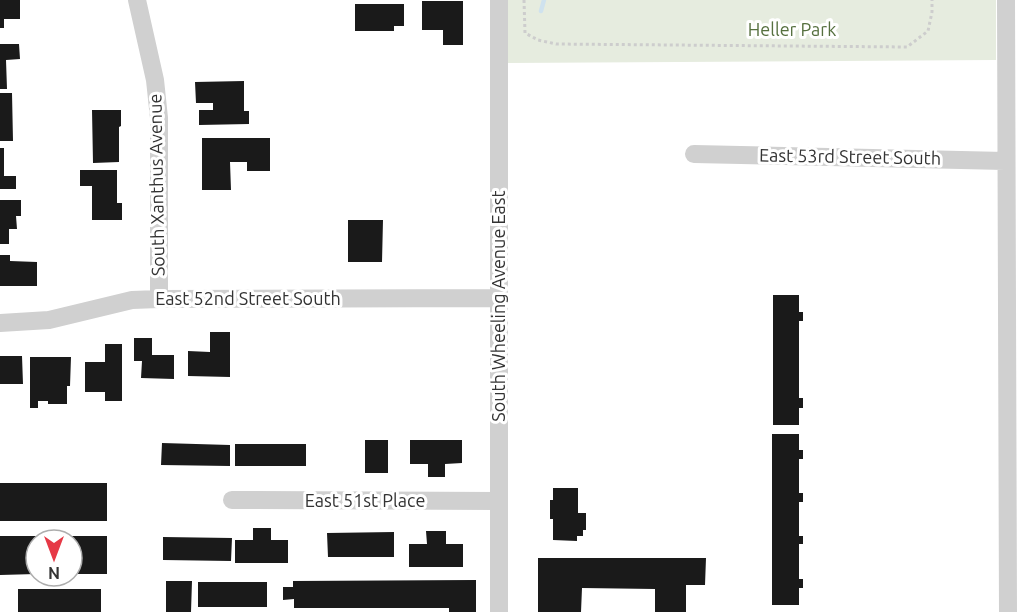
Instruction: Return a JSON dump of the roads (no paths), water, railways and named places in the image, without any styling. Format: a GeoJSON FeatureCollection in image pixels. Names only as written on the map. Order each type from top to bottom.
{"type":"FeatureCollection","features":[{"type":"Feature","properties":{"kind":"street","name":"South Xanthus Avenue"},"geometry":{"type":"LineString","coordinates":[[137,0],[155,80],[159,118],[159,299]]}},
{"type":"Feature","properties":{"kind":"street","name":"South Wheeling Avenue East"},"geometry":{"type":"LineString","coordinates":[[499,0],[499,612]]}},
{"type":"Feature","properties":{"kind":"street"},"geometry":{"type":"LineString","coordinates":[[1005,0],[1013,86],[1005,161],[1008,612]]}},
{"type":"Feature","properties":{"kind":"street","name":"East 53rd Street South"},"geometry":{"type":"LineString","coordinates":[[694,154],[1005,161]]}},
{"type":"Feature","properties":{"kind":"street","name":"East 52nd Street South"},"geometry":{"type":"LineString","coordinates":[[0,323],[49,320],[116,304],[159,299],[499,298]]}},
{"type":"Feature","properties":{"kind":"street","name":"East 51st Place"},"geometry":{"type":"LineString","coordinates":[[232,500],[499,501]]}},
{"type":"Feature","properties":{"kind":"waterway"},"geometry":{"type":"LineString","coordinates":[[541,11],[544,0]]}},
{"type":"Feature","properties":{"kind":"park label","name":"Heller Park"},"geometry":{"type":"Point","coordinates":[792,30]}}]}
